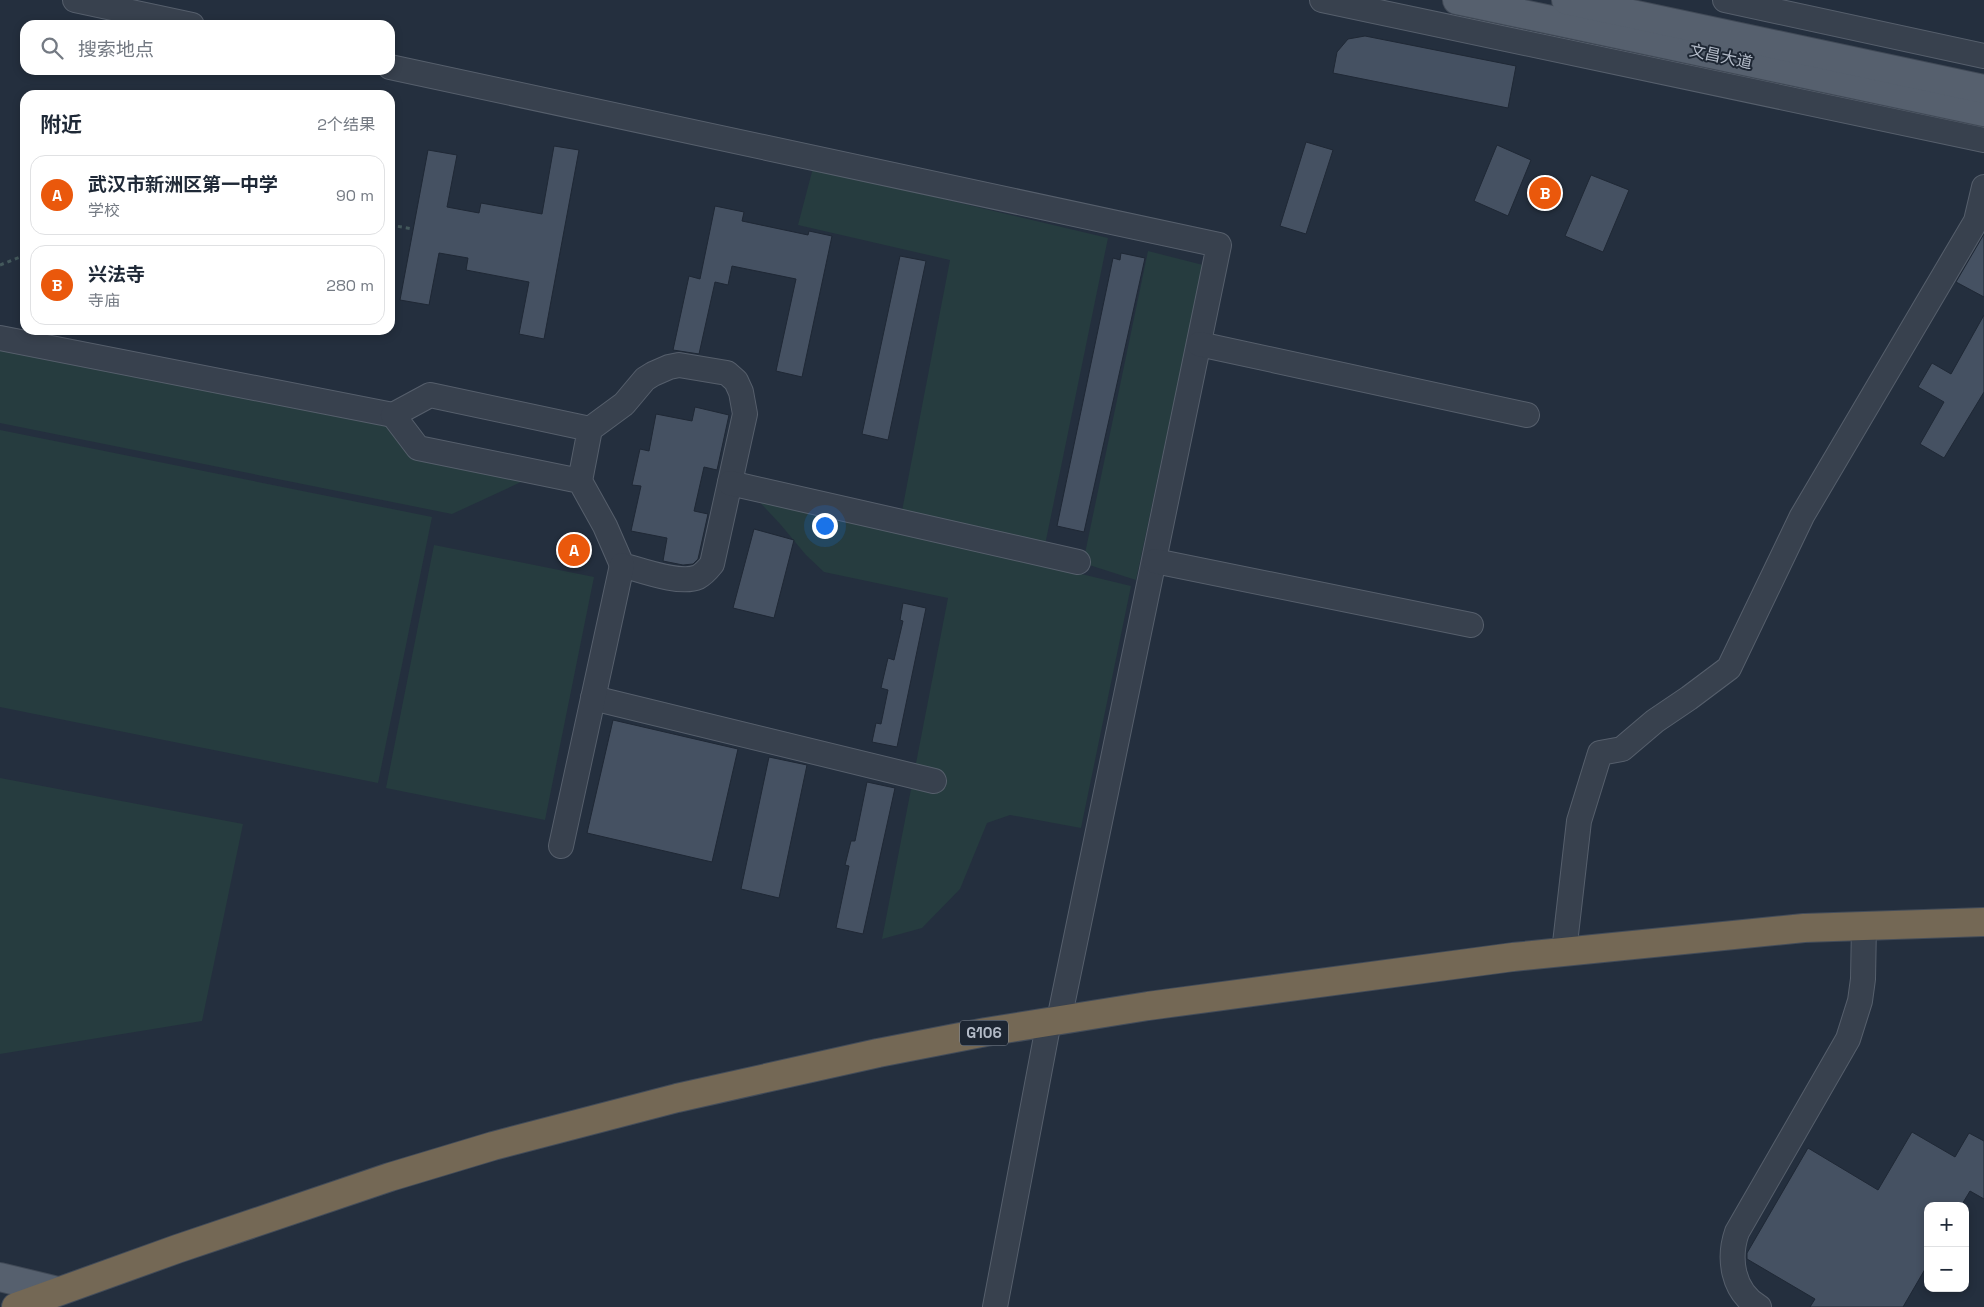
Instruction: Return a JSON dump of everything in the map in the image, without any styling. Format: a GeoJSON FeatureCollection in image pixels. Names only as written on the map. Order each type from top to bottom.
{"type":"FeatureCollection","features":[{"type":"Feature","properties":{"kind":"highway","name":"G106"},"geometry":{"type":"LineString","coordinates":[[12,1304],[58,1291],[372,1184],[520,1139],[716,1090],[878,1054],[1054,1021],[1371,975],[1564,952],[1804,928],[1984,922]]}},
{"type":"Feature","properties":{"kind":"main road","name":"文昌大道"},"geometry":{"type":"LineString","coordinates":[[1457,0],[1984,112]]}},
{"type":"Feature","properties":{"kind":"main road","name":"文昌大道"},"geometry":{"type":"LineString","coordinates":[[1566,0],[1984,89]]}},
{"type":"Feature","properties":{"kind":"main road"},"geometry":{"type":"LineString","coordinates":[[0,1277],[58,1291]]}},
{"type":"Feature","properties":{"kind":"street"},"geometry":{"type":"LineString","coordinates":[[75,0],[169,20]]}},
{"type":"Feature","properties":{"kind":"street"},"geometry":{"type":"LineString","coordinates":[[1322,0],[1984,140]]}},
{"type":"Feature","properties":{"kind":"street"},"geometry":{"type":"LineString","coordinates":[[1725,0],[1984,56]]}},
{"type":"Feature","properties":{"kind":"street"},"geometry":{"type":"LineString","coordinates":[[395,69],[1219,245],[1154,561],[1054,1021],[995,1307]]}},
{"type":"Feature","properties":{"kind":"street"},"geometry":{"type":"LineString","coordinates":[[1564,952],[1579,821],[1600,753],[1622,749],[1655,721],[1729,668],[1802,516],[1976,221],[1984,187]]}},
{"type":"Feature","properties":{"kind":"street"},"geometry":{"type":"LineString","coordinates":[[0,338],[393,415],[430,395],[590,429]]}},
{"type":"Feature","properties":{"kind":"street"},"geometry":{"type":"LineString","coordinates":[[1199,344],[1527,415]]}},
{"type":"Feature","properties":{"kind":"street"},"geometry":{"type":"LineString","coordinates":[[561,846],[622,565],[606,526],[580,482],[590,429],[624,404],[646,379],[669,367],[689,365],[727,373],[736,381],[741,392],[745,414],[712,564],[703,574],[696,578],[683,580],[622,565]]}},
{"type":"Feature","properties":{"kind":"street"},"geometry":{"type":"LineString","coordinates":[[393,415],[418,448],[580,482]]}},
{"type":"Feature","properties":{"kind":"street"},"geometry":{"type":"LineString","coordinates":[[730,483],[1078,562]]}},
{"type":"Feature","properties":{"kind":"street"},"geometry":{"type":"LineString","coordinates":[[1154,561],[1471,624]]}},
{"type":"Feature","properties":{"kind":"street"},"geometry":{"type":"LineString","coordinates":[[593,698],[934,781]]}},
{"type":"Feature","properties":{"kind":"street"},"geometry":{"type":"LineString","coordinates":[[1758,1307],[1751,1303],[1739,1285],[1733,1264],[1734,1242],[1737,1232],[1848,1039],[1860,1001],[1864,925]]}},
{"type":"Feature","properties":{"kind":"path"},"geometry":{"type":"LineString","coordinates":[[395,225],[414,229]]}},
{"type":"Feature","properties":{"kind":"path"},"geometry":{"type":"LineString","coordinates":[[0,264],[20,257]]}},
{"type":"Feature","properties":{"kind":"green space"},"geometry":{"type":"Polygon","coordinates":[[[813,168],[1108,238],[1045,545],[902,511],[950,260],[798,225],[813,168]]]}},
{"type":"Feature","properties":{"kind":"green space"},"geometry":{"type":"Polygon","coordinates":[[[1148,251],[1203,265],[1136,580],[1083,563],[1148,251]]]}},
{"type":"Feature","properties":{"kind":"green space"},"geometry":{"type":"Polygon","coordinates":[[[0,345],[388,423],[417,454],[532,477],[452,514],[0,423],[0,345]]]}},
{"type":"Feature","properties":{"kind":"green space"},"geometry":{"type":"Polygon","coordinates":[[[0,430],[432,517],[378,783],[0,707],[0,430]]]}},
{"type":"Feature","properties":{"kind":"green space"},"geometry":{"type":"Polygon","coordinates":[[[753,495],[1131,586],[1081,828],[1010,815],[987,823],[960,889],[922,928],[882,939],[948,598],[824,572],[806,555],[753,495]]]}},
{"type":"Feature","properties":{"kind":"green space"},"geometry":{"type":"Polygon","coordinates":[[[434,545],[594,577],[545,820],[386,788],[434,545]]]}},
{"type":"Feature","properties":{"kind":"green space"},"geometry":{"type":"Polygon","coordinates":[[[0,778],[243,824],[202,1021],[0,1054],[0,778]]]}},
{"type":"Feature","properties":{"kind":"building"},"geometry":{"type":"Polygon","coordinates":[[[1365,36],[1516,66],[1508,108],[1333,73],[1337,52],[1348,39],[1365,36]]]}},
{"type":"Feature","properties":{"kind":"building"},"geometry":{"type":"Polygon","coordinates":[[[1306,142],[1333,150],[1306,234],[1280,226],[1306,142]]]}},
{"type":"Feature","properties":{"kind":"building"},"geometry":{"type":"Polygon","coordinates":[[[1497,145],[1531,160],[1508,216],[1474,201],[1497,145]]]}},
{"type":"Feature","properties":{"kind":"building"},"geometry":{"type":"Polygon","coordinates":[[[554,146],[579,150],[544,339],[519,334],[529,282],[466,270],[468,258],[439,253],[429,305],[400,300],[428,150],[457,155],[447,207],[479,213],[481,203],[542,214],[554,146]]]}},
{"type":"Feature","properties":{"kind":"building"},"geometry":{"type":"Polygon","coordinates":[[[1591,175],[1629,190],[1603,252],[1565,236],[1591,175]]]}},
{"type":"Feature","properties":{"kind":"building"},"geometry":{"type":"Polygon","coordinates":[[[715,206],[744,212],[742,221],[808,235],[809,231],[832,236],[802,377],[776,371],[796,279],[732,266],[728,285],[715,282],[699,354],[673,350],[689,276],[700,279],[715,206]]]}},
{"type":"Feature","properties":{"kind":"building"},"geometry":{"type":"Polygon","coordinates":[[[1984,234],[1984,297],[1956,282],[1984,234]]]}},
{"type":"Feature","properties":{"kind":"building"},"geometry":{"type":"Polygon","coordinates":[[[1121,253],[1145,258],[1084,532],[1057,526],[1113,258],[1120,260],[1121,253]]]}},
{"type":"Feature","properties":{"kind":"building"},"geometry":{"type":"Polygon","coordinates":[[[900,256],[926,261],[888,440],[862,434],[900,256]]]}},
{"type":"Feature","properties":{"kind":"building"},"geometry":{"type":"Polygon","coordinates":[[[1984,315],[1984,392],[1944,458],[1920,444],[1944,402],[1918,387],[1932,363],[1951,374],[1984,315]]]}},
{"type":"Feature","properties":{"kind":"building"},"geometry":{"type":"Polygon","coordinates":[[[695,407],[729,415],[717,470],[704,467],[694,511],[708,514],[698,559],[693,564],[683,565],[663,561],[667,538],[631,531],[641,486],[632,485],[640,449],[649,451],[656,414],[692,421],[695,407]]]}},
{"type":"Feature","properties":{"kind":"building"},"geometry":{"type":"Polygon","coordinates":[[[754,529],[794,540],[774,618],[733,608],[754,529]]]}},
{"type":"Feature","properties":{"kind":"building"},"geometry":{"type":"Polygon","coordinates":[[[903,603],[926,608],[897,747],[872,742],[876,723],[881,724],[888,690],[881,688],[888,658],[894,660],[903,621],[900,620],[903,603]]]}},
{"type":"Feature","properties":{"kind":"building"},"geometry":{"type":"Polygon","coordinates":[[[613,720],[738,749],[712,862],[587,833],[613,720]]]}},
{"type":"Feature","properties":{"kind":"building"},"geometry":{"type":"Polygon","coordinates":[[[769,757],[807,765],[779,898],[741,889],[769,757]]]}},
{"type":"Feature","properties":{"kind":"building"},"geometry":{"type":"Polygon","coordinates":[[[867,782],[895,788],[863,934],[836,928],[849,866],[845,865],[851,841],[855,841],[867,782]]]}},
{"type":"Feature","properties":{"kind":"building"},"geometry":{"type":"Polygon","coordinates":[[[1912,1132],[1955,1157],[1969,1133],[1984,1141],[1984,1199],[1970,1191],[1963,1202],[1924,1202],[1924,1271],[1903,1307],[1810,1307],[1815,1299],[1747,1259],[1747,1253],[1808,1148],[1878,1190],[1912,1132]]]}},
{"type":"Feature","properties":{"kind":"place","name":"兴法寺"},"geometry":{"type":"Point","coordinates":[1545,193]}},
{"type":"Feature","properties":{"kind":"place","name":"武汉市新洲区第一中学"},"geometry":{"type":"Point","coordinates":[574,550]}}]}
